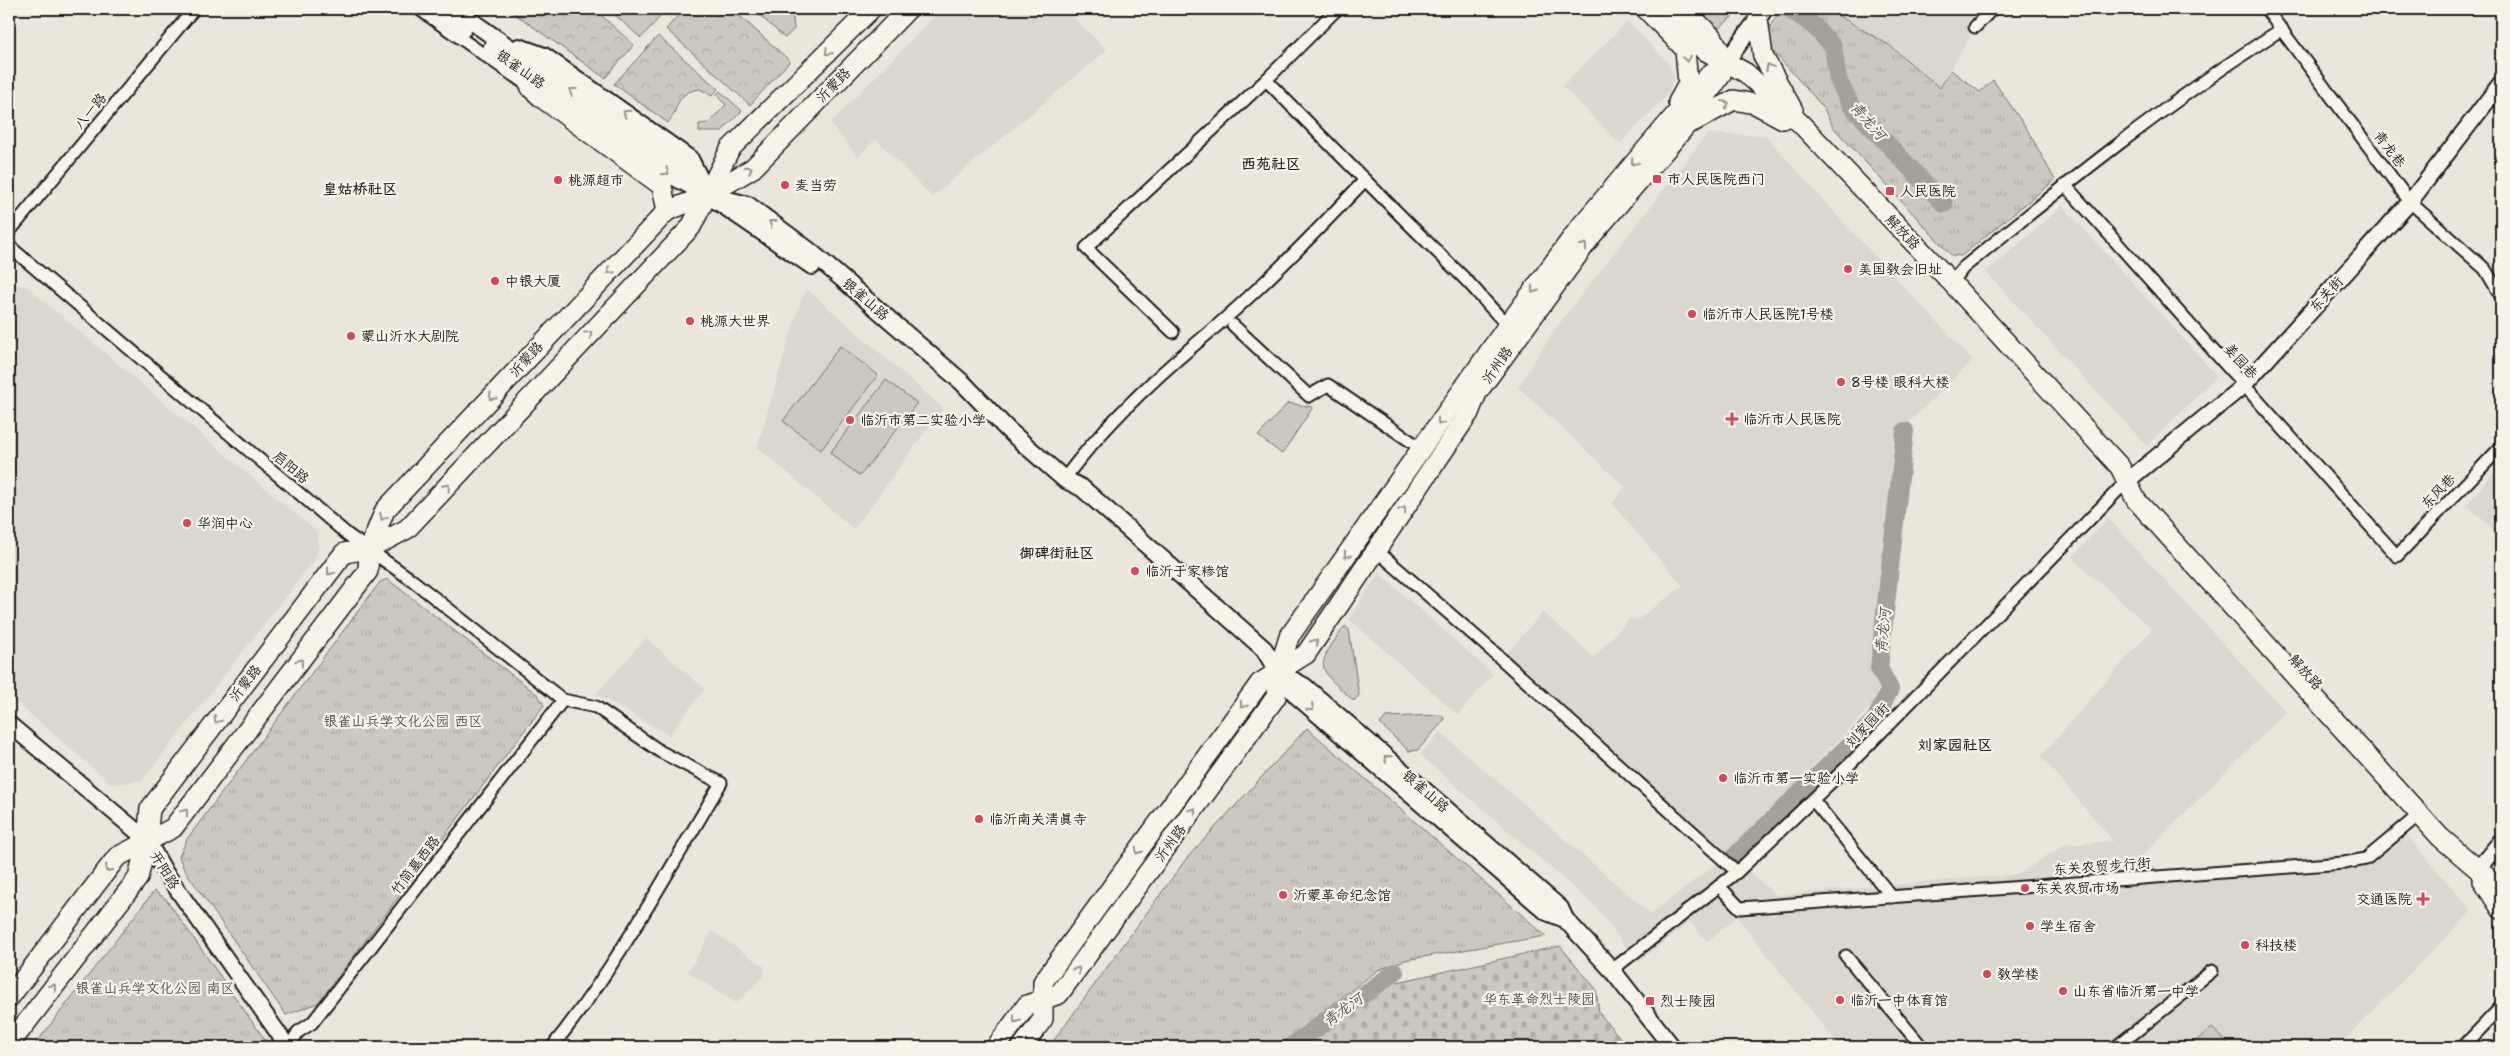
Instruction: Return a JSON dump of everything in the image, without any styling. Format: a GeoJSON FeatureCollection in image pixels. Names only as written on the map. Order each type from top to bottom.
{"type":"FeatureCollection","features":[{"type":"Feature","properties":{"kind":"main road","name":"银雀山路"},"geometry":{"type":"LineString","coordinates":[[434,9],[528,80],[672,176],[708,195],[806,261],[956,392],[1007,429],[1064,479],[1082,488],[1264,649],[1278,672],[1297,696],[1547,912],[1565,919],[1612,970],[1672,1047]]}},
{"type":"Feature","properties":{"kind":"main road","name":"银雀山路"},"geometry":{"type":"LineString","coordinates":[[454,9],[681,167],[708,195]]}},
{"type":"Feature","properties":{"kind":"main road","name":"沂蒙路"},"geometry":{"type":"LineString","coordinates":[[9,1045],[138,878],[147,840],[150,809],[344,554],[369,548],[408,529],[691,227],[730,149],[871,9]]}},
{"type":"Feature","properties":{"kind":"main road","name":"沂蒙路"},"geometry":{"type":"LineString","coordinates":[[9,998],[117,857],[173,828],[368,571],[369,548],[385,510],[667,210],[708,195],[753,168],[908,9]]}},
{"type":"Feature","properties":{"kind":"main road"},"geometry":{"type":"LineString","coordinates":[[1646,9],[1685,49],[1688,84],[1675,126]]}},
{"type":"Feature","properties":{"kind":"main road","name":"解放路"},"geometry":{"type":"LineString","coordinates":[[1664,9],[1704,50],[1746,73],[1801,124],[1952,283],[2120,467],[2136,500],[2440,837],[2476,870],[2501,889]]}},
{"type":"Feature","properties":{"kind":"main road","name":"解放路"},"geometry":{"type":"LineString","coordinates":[[1684,9],[1713,38],[1726,62],[1740,80],[1783,119],[2113,474],[2144,493],[2439,817],[2450,830],[2501,908]]}},
{"type":"Feature","properties":{"kind":"main road"},"geometry":{"type":"LineString","coordinates":[[1762,14],[1763,56],[1801,124]]}},
{"type":"Feature","properties":{"kind":"main road"},"geometry":{"type":"LineString","coordinates":[[494,37],[544,56],[690,159],[708,195]]}},
{"type":"Feature","properties":{"kind":"main road","name":"沂州路"},"geometry":{"type":"LineString","coordinates":[[1278,672],[1289,638],[1508,325],[1580,227],[1719,81],[1726,62]]}},
{"type":"Feature","properties":{"kind":"main road"},"geometry":{"type":"LineString","coordinates":[[528,80],[542,98],[656,180],[662,186],[667,210]]}},
{"type":"Feature","properties":{"kind":"main road"},"geometry":{"type":"LineString","coordinates":[[1675,126],[1734,100],[1755,104],[1783,119]]}},
{"type":"Feature","properties":{"kind":"main road","name":"沂州路"},"geometry":{"type":"LineString","coordinates":[[1022,1047],[1042,1019],[1041,1000],[1043,982],[1260,682],[1306,654],[1469,413],[1477,393],[1593,234],[1675,126]]}},
{"type":"Feature","properties":{"kind":"main road"},"geometry":{"type":"LineString","coordinates":[[996,1047],[1026,1006],[1041,1000]]}},
{"type":"Feature","properties":{"kind":"street","name":"八一路"},"geometry":{"type":"LineString","coordinates":[[9,232],[194,9]]}},
{"type":"Feature","properties":{"kind":"street"},"geometry":{"type":"LineString","coordinates":[[419,9],[528,80]]}},
{"type":"Feature","properties":{"kind":"street"},"geometry":{"type":"LineString","coordinates":[[468,9],[512,40],[544,56]]}},
{"type":"Feature","properties":{"kind":"street"},"geometry":{"type":"LineString","coordinates":[[1173,332],[1086,248],[1266,80],[1337,9]]}},
{"type":"Feature","properties":{"kind":"street"},"geometry":{"type":"LineString","coordinates":[[1974,27],[1992,9]]}},
{"type":"Feature","properties":{"kind":"street","name":"青龙巷"},"geometry":{"type":"LineString","coordinates":[[2266,9],[2410,202],[2485,269],[2501,296]]}},
{"type":"Feature","properties":{"kind":"street","name":"沂州路"},"geometry":{"type":"LineString","coordinates":[[1726,62],[1762,14]]}},
{"type":"Feature","properties":{"kind":"street"},"geometry":{"type":"LineString","coordinates":[[1952,283],[1963,268],[2065,185],[2218,70],[2282,29]]}},
{"type":"Feature","properties":{"kind":"street"},"geometry":{"type":"LineString","coordinates":[[1266,80],[1480,293],[1493,312],[1508,325]]}},
{"type":"Feature","properties":{"kind":"street","name":"东关街"},"geometry":{"type":"LineString","coordinates":[[2126,482],[2243,386],[2410,202],[2501,82]]}},
{"type":"Feature","properties":{"kind":"street"},"geometry":{"type":"LineString","coordinates":[[1064,479],[1076,462],[1114,421],[1305,242],[1365,180]]}},
{"type":"Feature","properties":{"kind":"street","name":"姜园巷"},"geometry":{"type":"LineString","coordinates":[[2065,185],[2397,556]]}},
{"type":"Feature","properties":{"kind":"street","name":"启阳路"},"geometry":{"type":"LineString","coordinates":[[9,246],[344,531],[412,580],[563,700]]}},
{"type":"Feature","properties":{"kind":"street"},"geometry":{"type":"LineString","coordinates":[[1233,326],[1310,396],[1328,385],[1422,449]]}},
{"type":"Feature","properties":{"kind":"street","name":"东风巷"},"geometry":{"type":"LineString","coordinates":[[2397,556],[2501,447]]}},
{"type":"Feature","properties":{"kind":"street","name":"刘家园街"},"geometry":{"type":"LineString","coordinates":[[1612,970],[1737,872],[1813,800],[2126,482]]}},
{"type":"Feature","properties":{"kind":"street"},"geometry":{"type":"LineString","coordinates":[[1376,550],[1496,655],[1737,872]]}},
{"type":"Feature","properties":{"kind":"street"},"geometry":{"type":"LineString","coordinates":[[552,1047],[587,1003],[598,982],[634,927],[721,783],[661,752],[596,707],[563,700]]}},
{"type":"Feature","properties":{"kind":"street","name":"竹简墓西路"},"geometry":{"type":"LineString","coordinates":[[289,1047],[298,1032],[312,1023],[563,700]]}},
{"type":"Feature","properties":{"kind":"street","name":"开阳路"},"geometry":{"type":"LineString","coordinates":[[9,724],[147,840],[165,872],[289,1047]]}},
{"type":"Feature","properties":{"kind":"street"},"geometry":{"type":"LineString","coordinates":[[1813,800],[1892,896]]}},
{"type":"Feature","properties":{"kind":"street","name":"东关农贸步行街"},"geometry":{"type":"LineString","coordinates":[[1719,886],[1740,908],[2344,862],[2366,859],[2420,814]]}},
{"type":"Feature","properties":{"kind":"street"},"geometry":{"type":"LineString","coordinates":[[2476,870],[2501,841]]}},
{"type":"Feature","properties":{"kind":"street"},"geometry":{"type":"LineString","coordinates":[[1846,956],[1915,1045]]}},
{"type":"Feature","properties":{"kind":"street"},"geometry":{"type":"LineString","coordinates":[[2116,1047],[2212,971]]}},
{"type":"Feature","properties":{"kind":"street"},"geometry":{"type":"LineString","coordinates":[[2463,1047],[2501,1007]]}},
{"type":"Feature","properties":{"kind":"shaded area"},"geometry":{"type":"Polygon","coordinates":[[[942,9],[1065,9],[1107,50],[932,197],[876,139],[858,157],[830,123],[942,9]]]}},
{"type":"Feature","properties":{"kind":"shaded area"},"geometry":{"type":"Polygon","coordinates":[[[1826,9],[1971,9],[1981,18],[1940,88],[1889,45],[1826,9]]]}},
{"type":"Feature","properties":{"kind":"shaded area"},"geometry":{"type":"Polygon","coordinates":[[[1628,21],[1669,64],[1674,77],[1668,94],[1620,144],[1562,86],[1628,21]]]}},
{"type":"Feature","properties":{"kind":"shaded area","name":"临沂市人民医院"},"geometry":{"type":"Polygon","coordinates":[[[1707,134],[1765,135],[1843,222],[1973,360],[1894,437],[1875,670],[1880,686],[1874,703],[1729,854],[1505,655],[1543,612],[1594,657],[1630,618],[1637,620],[1683,586],[1612,504],[1625,487],[1518,387],[1554,330],[1707,134]]]}},
{"type":"Feature","properties":{"kind":"shaded area"},"geometry":{"type":"Polygon","coordinates":[[[2063,206],[2217,376],[2147,446],[1986,272],[2063,206]]]}},
{"type":"Feature","properties":{"kind":"shaded area","name":"华润中心"},"geometry":{"type":"Polygon","coordinates":[[[9,285],[26,286],[317,532],[319,546],[315,559],[142,781],[112,784],[9,696],[9,285]]]}},
{"type":"Feature","properties":{"kind":"shaded area","name":"临沂市第二实验小学"},"geometry":{"type":"Polygon","coordinates":[[[807,289],[943,408],[854,529],[757,447],[791,332],[802,298],[807,289]]]}},
{"type":"Feature","properties":{"kind":"shaded area"},"geometry":{"type":"Polygon","coordinates":[[[2501,463],[2501,537],[2467,505],[2501,463]]]}},
{"type":"Feature","properties":{"kind":"shaded area"},"geometry":{"type":"Polygon","coordinates":[[[2108,518],[2286,712],[2141,857],[2157,870],[2365,852],[2396,823],[2472,911],[2337,1047],[1840,1047],[1737,917],[1707,942],[1690,922],[1637,963],[1596,907],[1420,755],[1440,732],[1651,914],[1729,854],[1776,895],[2019,874],[2064,845],[2113,841],[2041,756],[2152,629],[2072,558],[2108,518]]]}},
{"type":"Feature","properties":{"kind":"shaded area"},"geometry":{"type":"Polygon","coordinates":[[[1379,573],[1493,674],[1458,715],[1349,619],[1379,573]]]}},
{"type":"Feature","properties":{"kind":"shaded area"},"geometry":{"type":"Polygon","coordinates":[[[646,638],[705,689],[669,735],[596,694],[646,638]]]}},
{"type":"Feature","properties":{"kind":"shaded area"},"geometry":{"type":"Polygon","coordinates":[[[712,931],[765,967],[764,976],[736,1003],[688,972],[712,931]]]}},
{"type":"Feature","properties":{"kind":"green space"},"geometry":{"type":"Polygon","coordinates":[[[508,9],[594,9],[634,45],[605,78],[508,9]]]}},
{"type":"Feature","properties":{"kind":"green space"},"geometry":{"type":"Polygon","coordinates":[[[608,9],[667,9],[641,38],[608,9]]]}},
{"type":"Feature","properties":{"kind":"green space"},"geometry":{"type":"Polygon","coordinates":[[[684,9],[732,9],[790,61],[750,105],[666,29],[684,9]]]}},
{"type":"Feature","properties":{"kind":"green space"},"geometry":{"type":"Polygon","coordinates":[[[759,9],[782,9],[793,18],[794,29],[785,38],[756,12],[759,9]]]}},
{"type":"Feature","properties":{"kind":"green space"},"geometry":{"type":"Polygon","coordinates":[[[1696,9],[1742,9],[1719,28],[1696,9]]]}},
{"type":"Feature","properties":{"kind":"green space"},"geometry":{"type":"Polygon","coordinates":[[[1781,9],[1827,9],[1889,45],[1940,88],[1951,70],[1980,92],[1993,80],[2027,129],[2055,180],[1961,256],[1951,255],[1833,127],[1823,107],[1773,51],[1767,31],[1781,9]]]}},
{"type":"Feature","properties":{"kind":"green space"},"geometry":{"type":"Polygon","coordinates":[[[658,36],[718,89],[712,96],[700,89],[686,94],[679,101],[668,123],[614,84],[658,36]]]}},
{"type":"Feature","properties":{"kind":"green space"},"geometry":{"type":"Polygon","coordinates":[[[720,91],[742,111],[721,132],[699,132],[699,124],[708,123],[726,105],[716,95],[720,91]]]}},
{"type":"Feature","properties":{"kind":"green space"},"geometry":{"type":"Polygon","coordinates":[[[840,346],[878,375],[821,450],[783,421],[840,346]]]}},
{"type":"Feature","properties":{"kind":"green space"},"geometry":{"type":"Polygon","coordinates":[[[886,380],[917,403],[860,476],[830,453],[886,380]]]}},
{"type":"Feature","properties":{"kind":"green space"},"geometry":{"type":"Polygon","coordinates":[[[1288,403],[1313,407],[1282,454],[1258,436],[1288,403]]]}},
{"type":"Feature","properties":{"kind":"green space","name":"银雀山兵学文化公园 西区"},"geometry":{"type":"Polygon","coordinates":[[[387,579],[538,695],[544,705],[318,1003],[286,1015],[184,869],[179,857],[187,839],[380,582],[387,579]]]}},
{"type":"Feature","properties":{"kind":"green space"},"geometry":{"type":"Polygon","coordinates":[[[1345,626],[1349,630],[1359,695],[1354,701],[1332,681],[1326,673],[1324,666],[1324,659],[1328,651],[1345,626]]]}},
{"type":"Feature","properties":{"kind":"green space"},"geometry":{"type":"Polygon","coordinates":[[[1440,715],[1445,719],[1418,750],[1409,751],[1380,724],[1386,717],[1440,715]]]}},
{"type":"Feature","properties":{"kind":"green space"},"geometry":{"type":"Polygon","coordinates":[[[1307,728],[1546,936],[1405,960],[1378,970],[1277,1047],[1049,1047],[1186,859],[1307,728]]]}},
{"type":"Feature","properties":{"kind":"green space","name":"银雀山兵学文化公园 南区"},"geometry":{"type":"Polygon","coordinates":[[[154,891],[166,899],[270,1047],[33,1047],[154,891]]]}},
{"type":"Feature","properties":{"kind":"green space","name":"华东革命烈士陵园"},"geometry":{"type":"Polygon","coordinates":[[[1560,946],[1596,989],[1599,1013],[1628,1047],[1304,1047],[1393,983],[1560,946]]]}},
{"type":"Feature","properties":{"kind":"green space"},"geometry":{"type":"Polygon","coordinates":[[[2212,1028],[2232,1047],[2189,1047],[2212,1028]]]}},
{"type":"Feature","properties":{"kind":"waterway","name":"青龙河"},"geometry":{"type":"LineString","coordinates":[[1790,9],[1813,25],[1833,46],[1838,80],[1851,105],[1944,204]]}},
{"type":"Feature","properties":{"kind":"waterway","name":"青龙河"},"geometry":{"type":"LineString","coordinates":[[1735,856],[1875,720],[1890,689],[1879,668],[1905,431]]}},
{"type":"Feature","properties":{"kind":"waterway","name":"青龙河"},"geometry":{"type":"LineString","coordinates":[[1290,1047],[1395,972]]}},
{"type":"Feature","properties":{"kind":"place","name":"市人民医院西门"},"geometry":{"type":"Point","coordinates":[1657,179]}},
{"type":"Feature","properties":{"kind":"place","name":"桃源超市"},"geometry":{"type":"Point","coordinates":[558,180]}},
{"type":"Feature","properties":{"kind":"place","name":"麦当劳"},"geometry":{"type":"Point","coordinates":[785,185]}},
{"type":"Feature","properties":{"kind":"place","name":"人民医院"},"geometry":{"type":"Point","coordinates":[1890,191]}},
{"type":"Feature","properties":{"kind":"place","name":"美国教会旧址"},"geometry":{"type":"Point","coordinates":[1848,269]}},
{"type":"Feature","properties":{"kind":"place","name":"中银大厦"},"geometry":{"type":"Point","coordinates":[495,281]}},
{"type":"Feature","properties":{"kind":"place","name":"临沂市人民医院1号楼"},"geometry":{"type":"Point","coordinates":[1692,314]}},
{"type":"Feature","properties":{"kind":"place","name":"桃源大世界"},"geometry":{"type":"Point","coordinates":[690,321]}},
{"type":"Feature","properties":{"kind":"place","name":"蒙山沂水大剧院"},"geometry":{"type":"Point","coordinates":[351,336]}},
{"type":"Feature","properties":{"kind":"place","name":"8号楼 眼科大楼"},"geometry":{"type":"Point","coordinates":[1841,382]}},
{"type":"Feature","properties":{"kind":"place","name":"临沂市人民医院"},"geometry":{"type":"Point","coordinates":[1732,419]}},
{"type":"Feature","properties":{"kind":"place","name":"临沂市第二实验小学"},"geometry":{"type":"Point","coordinates":[850,420]}},
{"type":"Feature","properties":{"kind":"place","name":"华润中心"},"geometry":{"type":"Point","coordinates":[187,523]}},
{"type":"Feature","properties":{"kind":"place","name":"临沂于家糁馆"},"geometry":{"type":"Point","coordinates":[1135,571]}},
{"type":"Feature","properties":{"kind":"place","name":"临沂市第一实验小学"},"geometry":{"type":"Point","coordinates":[1723,778]}},
{"type":"Feature","properties":{"kind":"place","name":"临沂南关清真寺"},"geometry":{"type":"Point","coordinates":[979,819]}},
{"type":"Feature","properties":{"kind":"place","name":"东关农贸市场"},"geometry":{"type":"Point","coordinates":[2025,888]}},
{"type":"Feature","properties":{"kind":"place","name":"沂蒙革命纪念馆"},"geometry":{"type":"Point","coordinates":[1283,895]}},
{"type":"Feature","properties":{"kind":"place","name":"交通医院"},"geometry":{"type":"Point","coordinates":[2423,899]}},
{"type":"Feature","properties":{"kind":"place","name":"学生宿舍"},"geometry":{"type":"Point","coordinates":[2030,926]}},
{"type":"Feature","properties":{"kind":"place","name":"科技楼"},"geometry":{"type":"Point","coordinates":[2245,945]}},
{"type":"Feature","properties":{"kind":"place","name":"教学楼"},"geometry":{"type":"Point","coordinates":[1987,974]}},
{"type":"Feature","properties":{"kind":"place","name":"山东省临沂第一中学"},"geometry":{"type":"Point","coordinates":[2063,991]}},
{"type":"Feature","properties":{"kind":"place","name":"临沂一中体育馆"},"geometry":{"type":"Point","coordinates":[1840,1000]}},
{"type":"Feature","properties":{"kind":"place","name":"烈士陵园"},"geometry":{"type":"Point","coordinates":[1650,1001]}},
{"type":"Feature","properties":{"kind":"district","name":"西苑社区"},"geometry":{"type":"Point","coordinates":[1271,164]}},
{"type":"Feature","properties":{"kind":"district","name":"皇姑桥社区"},"geometry":{"type":"Point","coordinates":[360,189]}},
{"type":"Feature","properties":{"kind":"district","name":"御碑街社区"},"geometry":{"type":"Point","coordinates":[1057,553]}},
{"type":"Feature","properties":{"kind":"district","name":"刘家园社区"},"geometry":{"type":"Point","coordinates":[1955,745]}}]}
